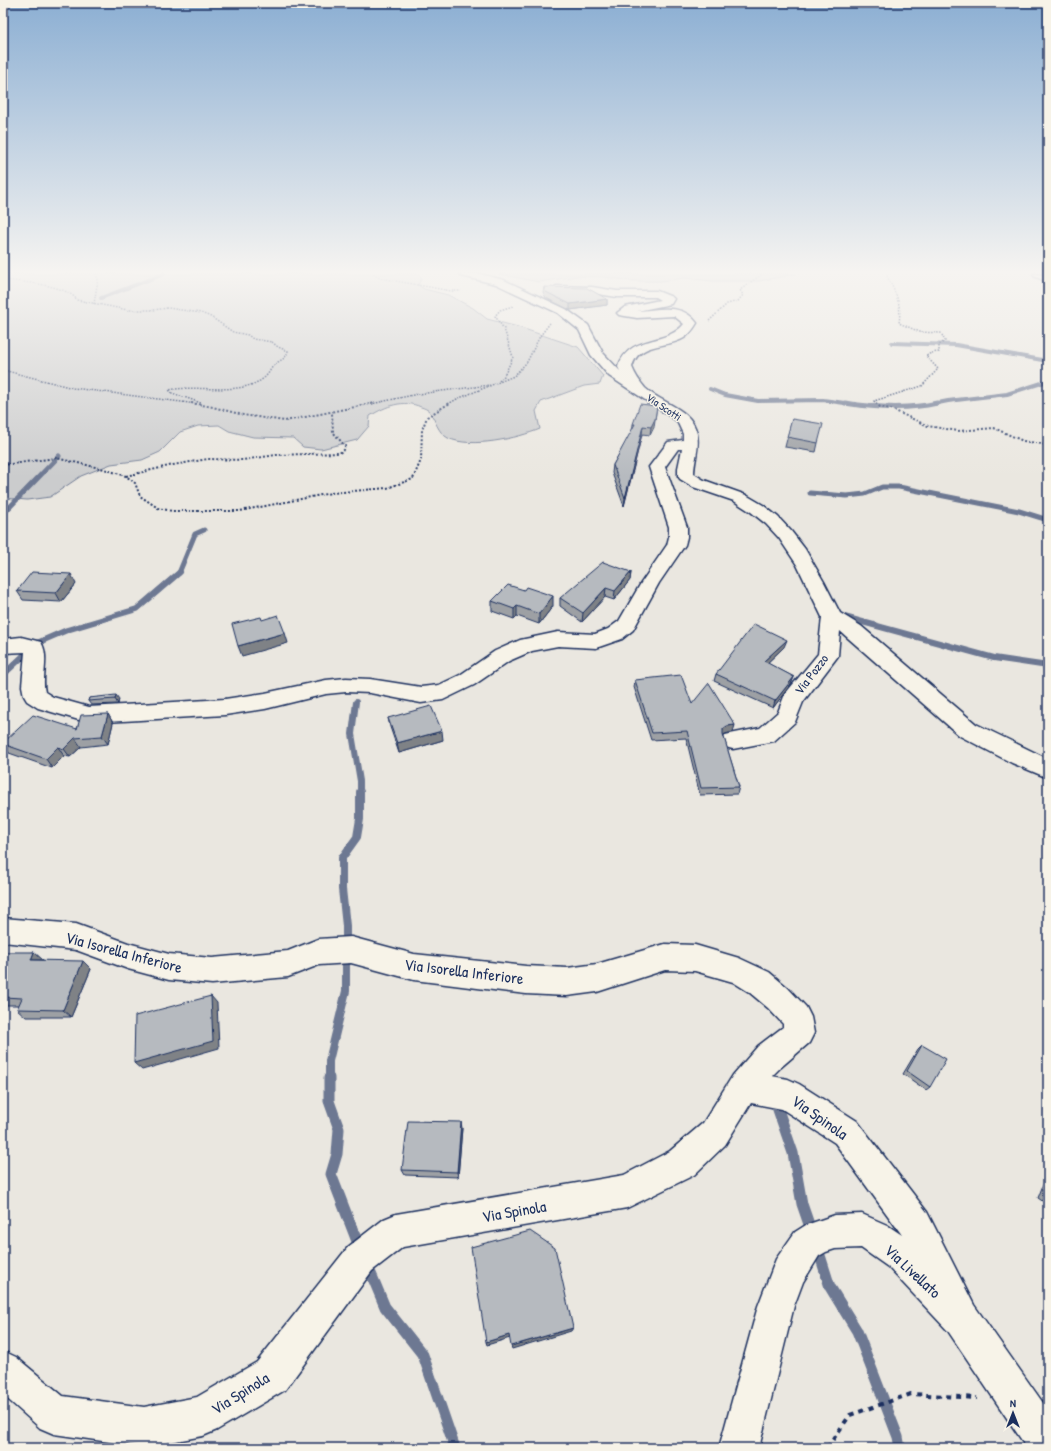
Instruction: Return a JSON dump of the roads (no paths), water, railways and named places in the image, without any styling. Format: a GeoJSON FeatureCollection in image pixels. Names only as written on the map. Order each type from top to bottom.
{"type":"FeatureCollection","features":[{"type":"Feature","properties":{"kind":"street","name":"Via Scotti"},"geometry":{"type":"LineString","coordinates":[[591,342],[597,355],[608,368],[622,380],[682,418],[690,432],[691,447],[685,467],[686,476],[696,483],[739,498],[756,508],[774,522],[788,536],[811,572],[832,617]]}},
{"type":"Feature","properties":{"kind":"street"},"geometry":{"type":"LineString","coordinates":[[644,394],[627,372],[625,367],[634,352],[640,348],[659,342]]}},
{"type":"Feature","properties":{"kind":"street"},"geometry":{"type":"LineString","coordinates":[[3,646],[21,644],[34,648],[33,686],[35,696],[46,703],[89,715],[225,707],[265,701],[326,687],[346,685],[370,686],[421,695],[443,692],[467,680],[502,656],[527,646],[558,639],[596,641],[615,634],[626,625],[650,583],[676,545],[678,537],[678,527],[657,467],[673,445],[683,444],[691,447]]}},
{"type":"Feature","properties":{"kind":"street"},"geometry":{"type":"LineString","coordinates":[[832,617],[854,631],[968,730],[1020,758],[1048,769]]}},
{"type":"Feature","properties":{"kind":"street","name":"Via Pozzo"},"geometry":{"type":"LineString","coordinates":[[733,741],[766,735],[787,716],[793,699],[828,656],[832,617]]}},
{"type":"Feature","properties":{"kind":"street","name":"Via Isorella Inferiore"},"geometry":{"type":"LineString","coordinates":[[3,930],[76,937],[128,956],[168,967],[212,971],[288,964],[318,952],[351,950],[414,967],[526,980],[567,982],[597,978],[665,957],[695,958],[739,971],[759,982],[778,998],[796,1017],[799,1033],[770,1057],[744,1086]]}},
{"type":"Feature","properties":{"kind":"street","name":"Via Spinola"},"geometry":{"type":"LineString","coordinates":[[3,1370],[54,1414],[144,1427],[203,1416],[271,1376],[360,1259],[396,1231],[627,1191],[682,1163],[714,1134],[744,1086],[788,1095],[846,1132],[915,1224],[962,1318]]}},
{"type":"Feature","properties":{"kind":"street","name":"Via Livellato"},"geometry":{"type":"LineString","coordinates":[[739,1448],[776,1306],[789,1272],[807,1244],[818,1237],[842,1231],[862,1231],[874,1237],[900,1255],[962,1318],[1048,1444]]}},
{"type":"Feature","properties":{"kind":"waterway"},"geometry":{"type":"LineString","coordinates":[[892,343],[956,345],[1048,361]]}},
{"type":"Feature","properties":{"kind":"waterway"},"geometry":{"type":"LineString","coordinates":[[933,404],[1007,394],[1048,381]]}},
{"type":"Feature","properties":{"kind":"waterway"},"geometry":{"type":"LineString","coordinates":[[710,389],[725,395],[758,401],[823,400],[852,404]]}},
{"type":"Feature","properties":{"kind":"waterway"},"geometry":{"type":"LineString","coordinates":[[845,403],[891,408],[914,407],[937,403]]}},
{"type":"Feature","properties":{"kind":"waterway"},"geometry":{"type":"LineString","coordinates":[[3,514],[59,456]]}},
{"type":"Feature","properties":{"kind":"waterway"},"geometry":{"type":"LineString","coordinates":[[810,493],[847,496],[865,494],[882,487],[899,487],[1019,511],[1048,520]]}},
{"type":"Feature","properties":{"kind":"waterway"},"geometry":{"type":"LineString","coordinates":[[179,573],[195,534],[204,530]]}},
{"type":"Feature","properties":{"kind":"waterway"},"geometry":{"type":"LineString","coordinates":[[3,675],[37,643],[67,630],[137,609],[179,573]]}},
{"type":"Feature","properties":{"kind":"waterway"},"geometry":{"type":"LineString","coordinates":[[837,615],[994,658],[1048,666]]}},
{"type":"Feature","properties":{"kind":"waterway"},"geometry":{"type":"LineString","coordinates":[[356,702],[352,734],[360,781],[360,819],[357,837],[342,858],[342,889],[346,926],[346,991],[329,1061],[329,1101],[339,1129],[337,1154],[331,1174],[360,1249]]}},
{"type":"Feature","properties":{"kind":"waterway"},"geometry":{"type":"LineString","coordinates":[[775,1101],[793,1153],[802,1204],[812,1233]]}},
{"type":"Feature","properties":{"kind":"waterway"},"geometry":{"type":"LineString","coordinates":[[817,1246],[830,1287],[857,1331],[898,1437],[900,1448]]}},
{"type":"Feature","properties":{"kind":"waterway"},"geometry":{"type":"LineString","coordinates":[[367,1264],[385,1307],[423,1355],[455,1448]]}}]}
